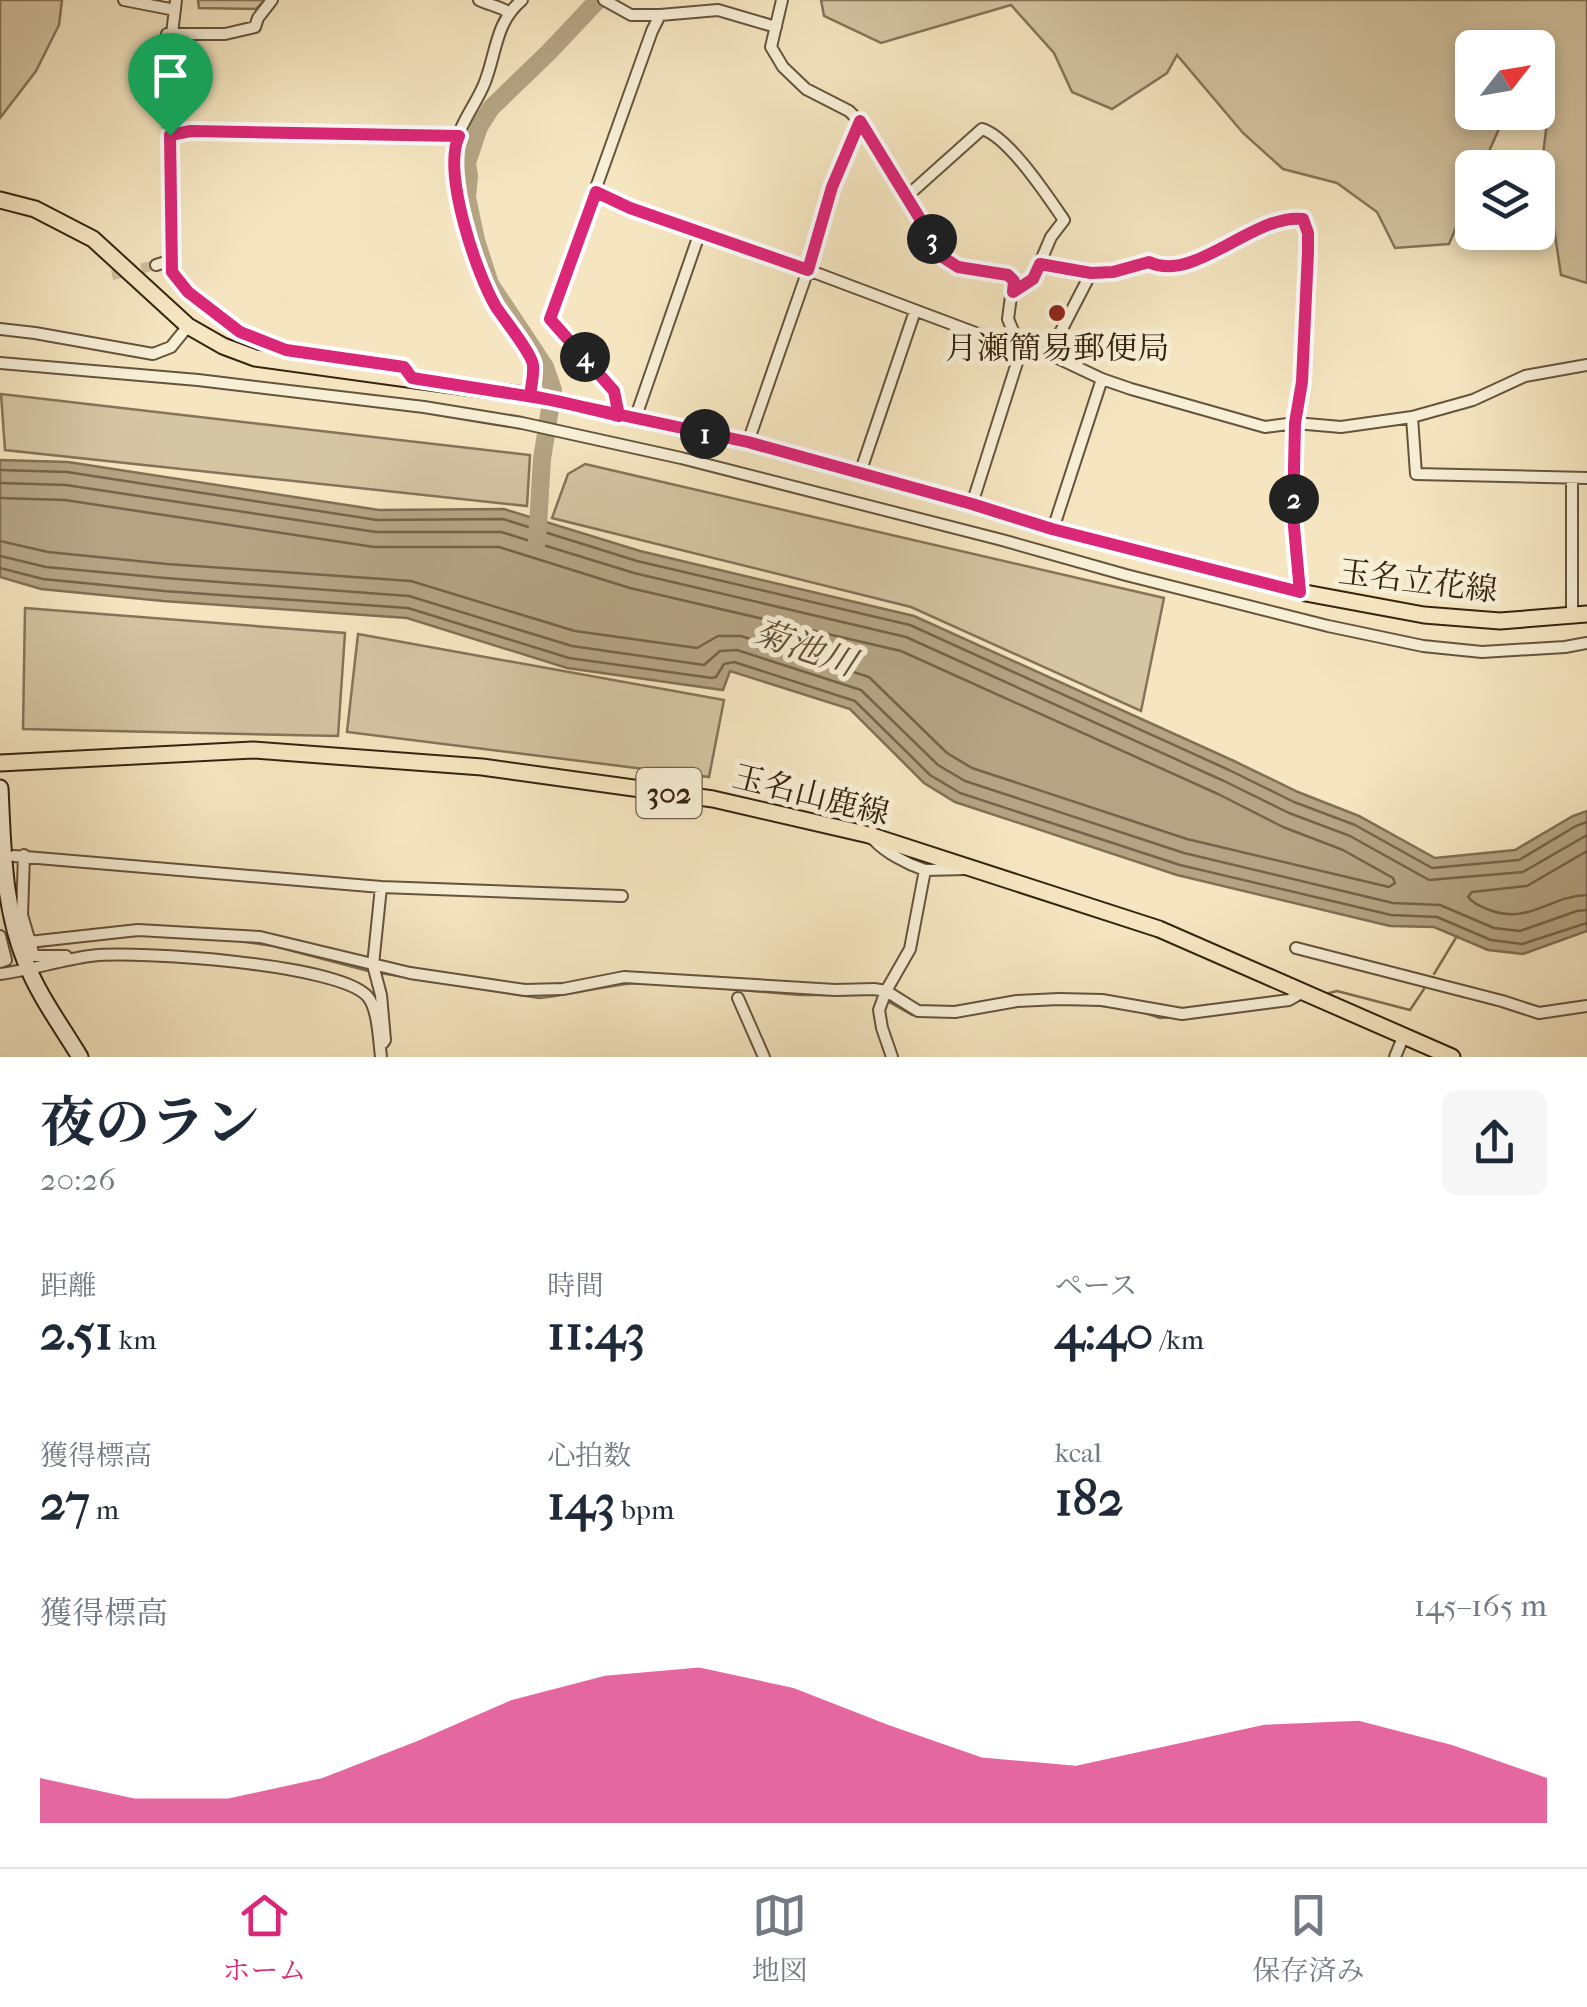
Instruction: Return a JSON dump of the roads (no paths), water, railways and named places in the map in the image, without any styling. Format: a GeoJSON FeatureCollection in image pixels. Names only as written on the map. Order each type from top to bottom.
{"type":"FeatureCollection","features":[{"type":"Feature","properties":{"kind":"main road","name":"玉名立花線"},"geometry":{"type":"LineString","coordinates":[[0,200],[35,209],[93,240],[188,326],[255,358],[538,398],[748,442],[1052,529],[1300,592],[1424,615],[1500,621],[1579,616]]}},
{"type":"Feature","properties":{"kind":"main road","name":"玉名山鹿線"},"geometry":{"type":"LineString","coordinates":[[0,763],[252,750],[482,767],[713,799],[869,835],[1159,929],[1452,1057]]}},
{"type":"Feature","properties":{"kind":"main road"},"geometry":{"type":"LineString","coordinates":[[0,788],[6,895],[29,970],[80,1057]]}},
{"type":"Feature","properties":{"kind":"street"},"geometry":{"type":"LineString","coordinates":[[124,0],[176,5],[172,34]]}},
{"type":"Feature","properties":{"kind":"street"},"geometry":{"type":"LineString","coordinates":[[272,0],[255,27],[225,34],[167,34],[164,90],[170,135],[172,272],[188,292],[240,332],[286,350],[404,367],[412,378]]}},
{"type":"Feature","properties":{"kind":"street"},"geometry":{"type":"LineString","coordinates":[[478,0],[508,12]]}},
{"type":"Feature","properties":{"kind":"street"},"geometry":{"type":"LineString","coordinates":[[522,0],[508,12],[485,81],[454,146],[454,171],[482,278],[533,362],[538,398]]}},
{"type":"Feature","properties":{"kind":"street"},"geometry":{"type":"LineString","coordinates":[[604,0],[632,15],[718,10],[776,27]]}},
{"type":"Feature","properties":{"kind":"street"},"geometry":{"type":"LineString","coordinates":[[782,0],[771,48],[783,67],[806,89],[860,121],[944,258],[958,267],[1008,275],[1014,281],[1008,319],[1021,350],[972,504]]}},
{"type":"Feature","properties":{"kind":"street"},"geometry":{"type":"LineString","coordinates":[[627,418],[614,391],[550,319],[660,16]]}},
{"type":"Feature","properties":{"kind":"street"},"geometry":{"type":"LineString","coordinates":[[748,442],[808,270],[832,187],[860,121]]}},
{"type":"Feature","properties":{"kind":"street"},"geometry":{"type":"LineString","coordinates":[[906,197],[982,129],[1000,139],[1041,186],[1064,220],[1051,237],[1033,279],[1013,292]]}},
{"type":"Feature","properties":{"kind":"street"},"geometry":{"type":"LineString","coordinates":[[170,135],[191,131],[459,136]]}},
{"type":"Feature","properties":{"kind":"street"},"geometry":{"type":"LineString","coordinates":[[596,192],[630,208],[1021,350],[1049,354],[1102,379],[1265,426],[1341,426],[1412,417],[1474,400],[1524,376],[1587,365]]}},
{"type":"Feature","properties":{"kind":"street"},"geometry":{"type":"LineString","coordinates":[[1040,264],[1091,273],[1113,272],[1149,262],[1160,267],[1195,260],[1280,220],[1303,219],[1308,252],[1302,382],[1295,423],[1293,516],[1300,592]]}},
{"type":"Feature","properties":{"kind":"street"},"geometry":{"type":"LineString","coordinates":[[627,418],[700,232]]}},
{"type":"Feature","properties":{"kind":"street"},"geometry":{"type":"LineString","coordinates":[[156,264],[172,260]]}},
{"type":"Feature","properties":{"kind":"street"},"geometry":{"type":"LineString","coordinates":[[1049,354],[1091,273]]}},
{"type":"Feature","properties":{"kind":"street"},"geometry":{"type":"LineString","coordinates":[[860,473],[915,310]]}},
{"type":"Feature","properties":{"kind":"street"},"geometry":{"type":"LineString","coordinates":[[0,329],[153,354],[172,347],[188,326]]}},
{"type":"Feature","properties":{"kind":"street"},"geometry":{"type":"LineString","coordinates":[[0,362],[198,380],[424,407],[537,426],[681,458],[1126,575],[1423,646],[1482,652],[1587,643]]}},
{"type":"Feature","properties":{"kind":"street"},"geometry":{"type":"LineString","coordinates":[[1052,529],[1102,379]]}},
{"type":"Feature","properties":{"kind":"street"},"geometry":{"type":"LineString","coordinates":[[1412,417],[1416,474],[1587,478]]}},
{"type":"Feature","properties":{"kind":"street"},"geometry":{"type":"LineString","coordinates":[[1572,478],[1579,616]]}},
{"type":"Feature","properties":{"kind":"street"},"geometry":{"type":"LineString","coordinates":[[869,835],[879,846],[925,870],[972,868]]}},
{"type":"Feature","properties":{"kind":"street"},"geometry":{"type":"LineString","coordinates":[[380,1052],[371,1000],[346,984],[289,970],[196,957],[34,956],[22,915],[19,856],[382,887],[622,896]]}},
{"type":"Feature","properties":{"kind":"street"},"geometry":{"type":"LineString","coordinates":[[892,1057],[882,1028],[881,1002],[910,948],[925,870]]}},
{"type":"Feature","properties":{"kind":"street"},"geometry":{"type":"LineString","coordinates":[[380,1052],[385,1040],[373,964],[382,887]]}},
{"type":"Feature","properties":{"kind":"street"},"geometry":{"type":"LineString","coordinates":[[29,942],[138,930],[260,937],[410,973],[525,990],[563,989],[624,977],[886,991],[918,1011],[955,1012],[1017,1001],[1088,999],[1182,1014],[1312,995]]}},
{"type":"Feature","properties":{"kind":"street"},"geometry":{"type":"LineString","coordinates":[[0,936],[6,960],[0,962]]}},
{"type":"Feature","properties":{"kind":"street"},"geometry":{"type":"LineString","coordinates":[[1296,948],[1539,1013],[1587,1006]]}},
{"type":"Feature","properties":{"kind":"street"},"geometry":{"type":"LineString","coordinates":[[0,974],[93,956]]}},
{"type":"Feature","properties":{"kind":"street"},"geometry":{"type":"LineString","coordinates":[[738,998],[764,1057]]}},
{"type":"Feature","properties":{"kind":"street"},"geometry":{"type":"LineString","coordinates":[[1395,1057],[1404,1035]]}},
{"type":"Feature","properties":{"kind":"water","name":"菊池川"},"geometry":{"type":"Polygon","coordinates":[[[0,460],[68,462],[379,510],[504,509],[640,551],[914,616],[1298,792],[1359,816],[1435,858],[1515,850],[1587,811],[1587,931],[1523,954],[1488,950],[1434,927],[1390,926],[1177,875],[955,802],[924,783],[850,709],[730,671],[723,690],[567,668],[407,618],[41,589],[0,577],[0,460]]]}},
{"type":"Feature","properties":{"kind":"waterway"},"geometry":{"type":"LineString","coordinates":[[537,542],[542,459],[553,390],[545,367],[490,284],[467,197],[467,163],[479,127],[491,108],[598,0]]}},
{"type":"Feature","properties":{"kind":"waterway"},"geometry":{"type":"LineString","coordinates":[[1434,974],[1457,936]]}},
{"type":"Feature","properties":{"kind":"waterway"},"geometry":{"type":"LineString","coordinates":[[239,941],[274,946],[372,972]]}},
{"type":"Feature","properties":{"kind":"waterway"},"geometry":{"type":"LineString","coordinates":[[37,947],[66,943]]}},
{"type":"Feature","properties":{"kind":"waterway"},"geometry":{"type":"LineString","coordinates":[[380,973],[539,998],[638,983]]}},
{"type":"Feature","properties":{"kind":"waterway"},"geometry":{"type":"LineString","coordinates":[[696,986],[848,995]]}},
{"type":"Feature","properties":{"kind":"waterway"},"geometry":{"type":"LineString","coordinates":[[1325,994],[1337,991],[1410,1010],[1424,989]]}},
{"type":"Feature","properties":{"kind":"waterway"},"geometry":{"type":"LineString","coordinates":[[889,1002],[917,1015]]}},
{"type":"Feature","properties":{"kind":"waterway"},"geometry":{"type":"LineString","coordinates":[[1094,1005],[1111,1007]]}},
{"type":"Feature","properties":{"kind":"waterway"},"geometry":{"type":"LineString","coordinates":[[1139,1011],[1160,1018],[1175,1017]]}},
{"type":"Feature","properties":{"kind":"tunnel"},"geometry":{"type":"LineString","coordinates":[[112,275],[156,265]]}},
{"type":"Feature","properties":{"kind":"place","name":"月瀬簡易郵便局"},"geometry":{"type":"Point","coordinates":[1057,313]}}]}
